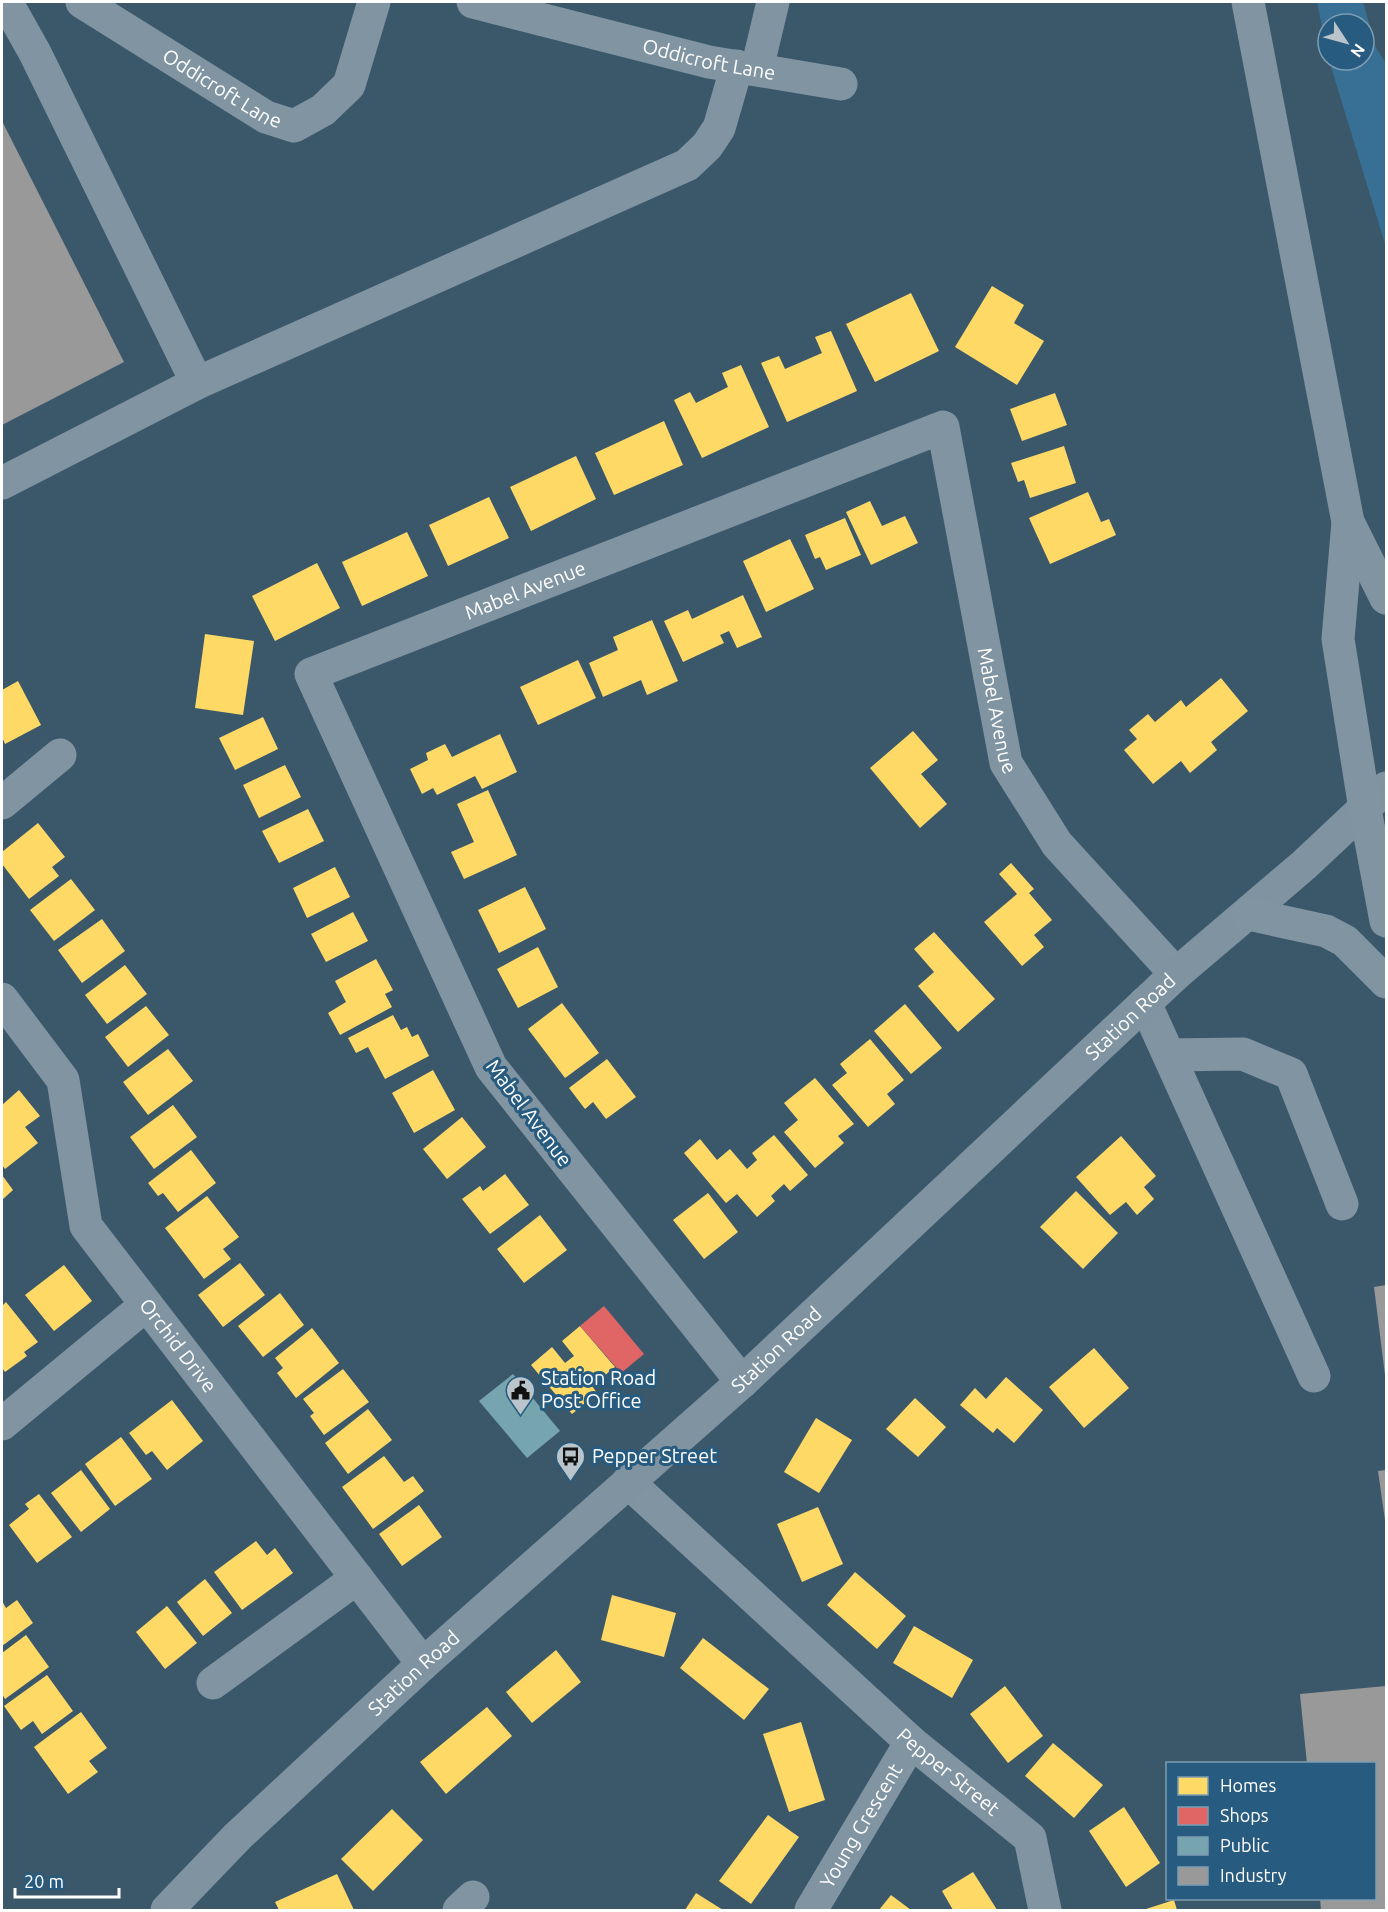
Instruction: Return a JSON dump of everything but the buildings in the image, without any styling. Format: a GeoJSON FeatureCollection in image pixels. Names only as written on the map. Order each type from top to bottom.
{"type":"FeatureCollection","features":[{"type":"Feature","properties":{"kind":"highway"},"geometry":{"type":"LineString","coordinates":[[1248,2],[1348,522],[1386,598]]}},
{"type":"Feature","properties":{"kind":"highway"},"geometry":{"type":"LineString","coordinates":[[1348,522],[1386,560]]}},
{"type":"Feature","properties":{"kind":"highway"},"geometry":{"type":"LineString","coordinates":[[1348,522],[1338,639],[1376,799],[1386,921]]}},
{"type":"Feature","properties":{"kind":"highway"},"geometry":{"type":"LineString","coordinates":[[1248,914],[1326,931],[1345,941],[1386,982]]}},
{"type":"Feature","properties":{"kind":"main road","name":"Station Road"},"geometry":{"type":"LineString","coordinates":[[167,1911],[238,1836],[423,1664],[742,1382],[1176,974],[1248,914],[1376,799]]}},
{"type":"Feature","properties":{"kind":"street"},"geometry":{"type":"LineString","coordinates":[[2,2],[12,12],[35,53],[197,383]]}},
{"type":"Feature","properties":{"kind":"street","name":"Oddicroft Lane"},"geometry":{"type":"LineString","coordinates":[[82,2],[266,117],[294,126],[323,110],[349,85],[374,2]]}},
{"type":"Feature","properties":{"kind":"street","name":"Oddicroft Lane"},"geometry":{"type":"LineString","coordinates":[[473,2],[709,62],[841,84]]}},
{"type":"Feature","properties":{"kind":"street"},"geometry":{"type":"LineString","coordinates":[[2,483],[197,383],[687,165],[707,146],[719,128],[773,2]]}},
{"type":"Feature","properties":{"kind":"street","name":"Mabel Avenue"},"geometry":{"type":"LineString","coordinates":[[742,1382],[491,1067],[312,674],[943,427],[1006,764],[1057,844],[1176,974]]}},
{"type":"Feature","properties":{"kind":"street"},"geometry":{"type":"LineString","coordinates":[[2,803],[60,756]]}},
{"type":"Feature","properties":{"kind":"street"},"geometry":{"type":"LineString","coordinates":[[1145,1003],[1314,1376]]}},
{"type":"Feature","properties":{"kind":"street","name":"Orchid Drive"},"geometry":{"type":"LineString","coordinates":[[4,1009],[63,1080],[86,1226],[423,1664]]}},
{"type":"Feature","properties":{"kind":"street"},"geometry":{"type":"LineString","coordinates":[[1169,1055],[1243,1054],[1291,1074],[1342,1204]]}},
{"type":"Feature","properties":{"kind":"street"},"geometry":{"type":"LineString","coordinates":[[2,1424],[146,1305]]}},
{"type":"Feature","properties":{"kind":"street","name":"Pepper Street"},"geometry":{"type":"LineString","coordinates":[[628,1482],[911,1742],[1030,1838],[1045,1911]]}},
{"type":"Feature","properties":{"kind":"street"},"geometry":{"type":"LineString","coordinates":[[213,1683],[357,1578]]}},
{"type":"Feature","properties":{"kind":"street","name":"Young Crescent"},"geometry":{"type":"LineString","coordinates":[[811,1911],[911,1742]]}},
{"type":"Feature","properties":{"kind":"shaded area"},"geometry":{"type":"Polygon","coordinates":[[[1317,2],[1363,2],[1366,12],[1319,12],[1317,2]]]}},
{"type":"Feature","properties":{"kind":"shaded area"},"geometry":{"type":"Polygon","coordinates":[[[1376,48],[1386,64],[1386,247],[1333,72],[1376,72],[1376,48]]]}},
{"type":"Feature","properties":{"kind":"place","name":"Station Road Post Office"},"geometry":{"type":"Point","coordinates":[520,1416]}},
{"type":"Feature","properties":{"kind":"place","name":"Pepper Street"},"geometry":{"type":"Point","coordinates":[571,1482]}}]}
